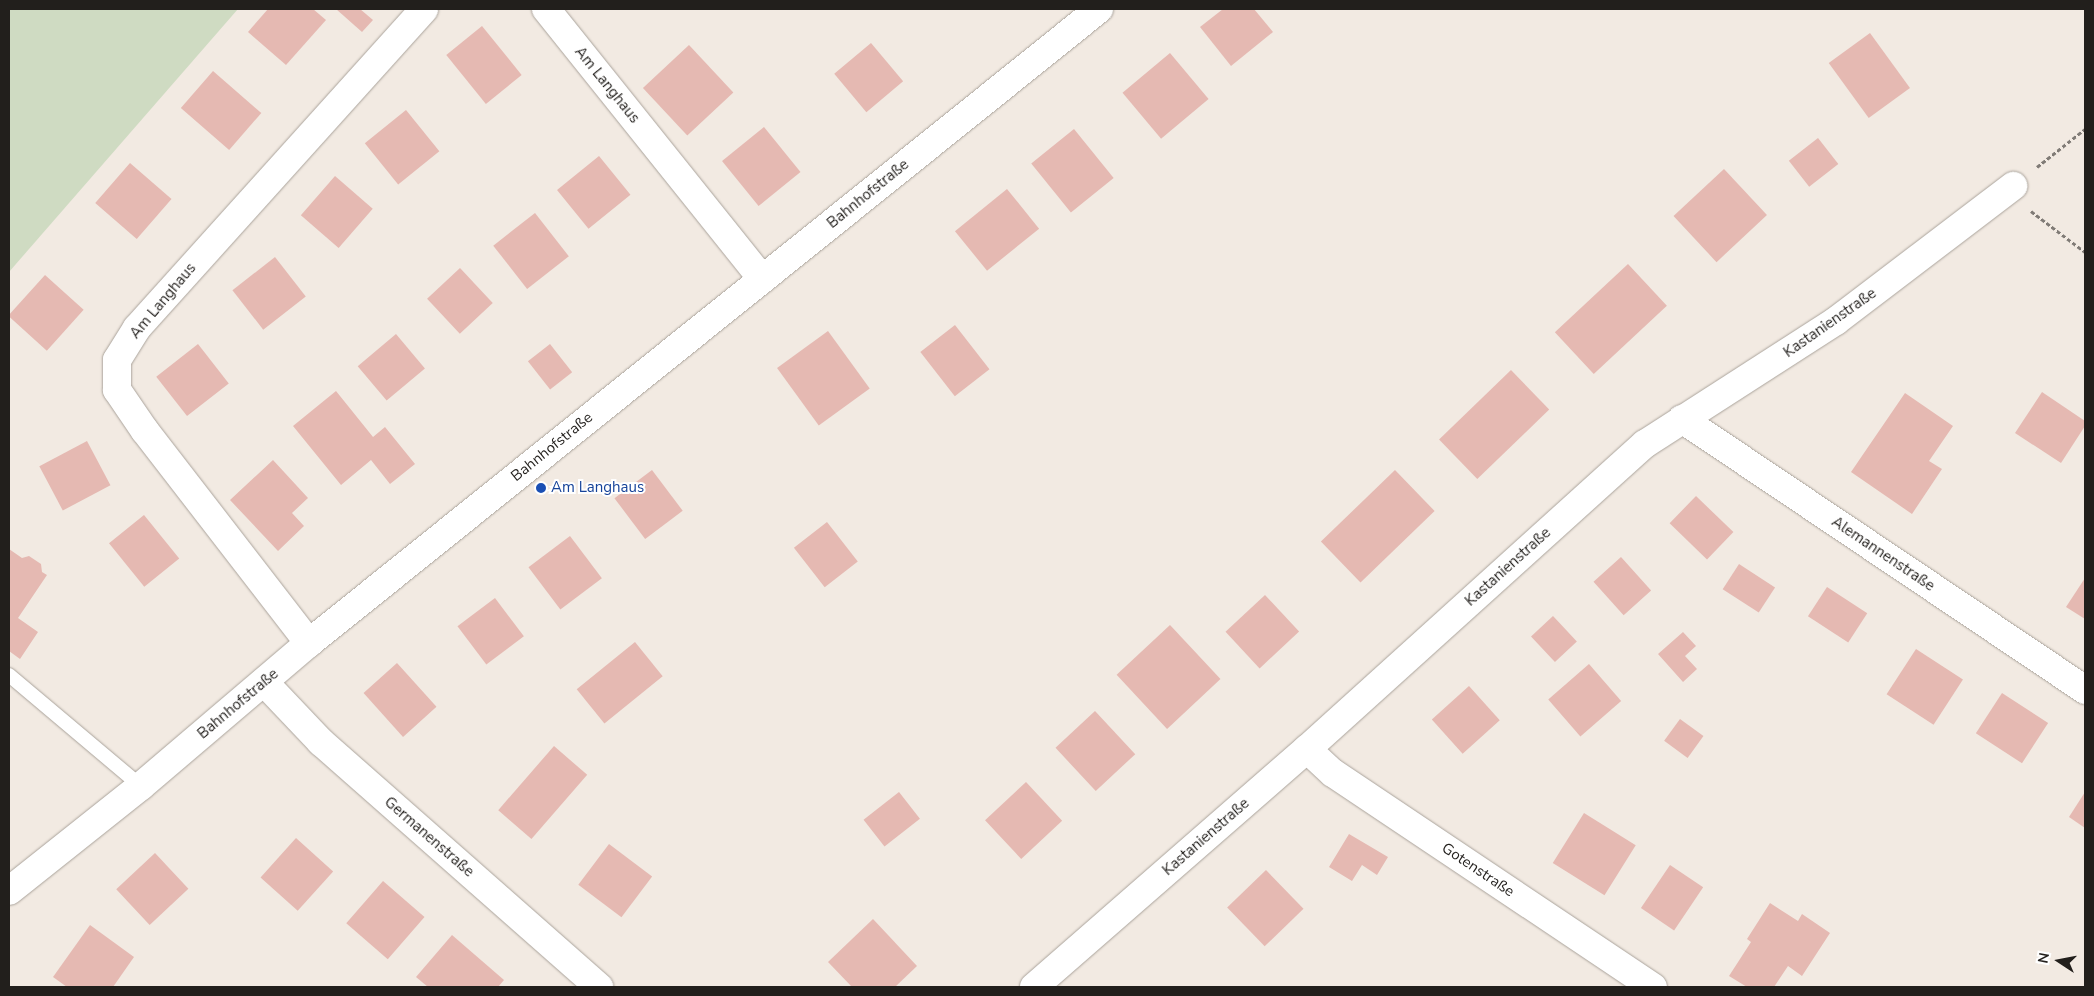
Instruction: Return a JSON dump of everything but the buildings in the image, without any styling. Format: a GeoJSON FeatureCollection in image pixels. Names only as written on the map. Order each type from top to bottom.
{"type":"FeatureCollection","features":[{"type":"Feature","properties":{"kind":"street","name":"Am Langhaus"},"geometry":{"type":"LineString","coordinates":[[309,643],[140,423],[118,390],[117,360],[137,328],[424,9]]}},
{"type":"Feature","properties":{"kind":"street","name":"Am Langhaus"},"geometry":{"type":"LineString","coordinates":[[546,9],[762,279]]}},
{"type":"Feature","properties":{"kind":"street","name":"Bahnhofstraße"},"geometry":{"type":"LineString","coordinates":[[9,891],[141,786],[309,643],[1099,9]]}},
{"type":"Feature","properties":{"kind":"street","name":"Kastanienstraße"},"geometry":{"type":"LineString","coordinates":[[1034,987],[1307,749],[1645,444],[1836,322],[2013,186]]}},
{"type":"Feature","properties":{"kind":"street","name":"Alemannenstraße"},"geometry":{"type":"LineString","coordinates":[[1682,419],[2085,690]]}},
{"type":"Feature","properties":{"kind":"street","name":"Germanenstraße"},"geometry":{"type":"LineString","coordinates":[[264,682],[321,742],[599,987]]}},
{"type":"Feature","properties":{"kind":"street","name":"Gotenstraße"},"geometry":{"type":"LineString","coordinates":[[1307,749],[1332,773],[1653,987]]}},
{"type":"Feature","properties":{"kind":"lane"},"geometry":{"type":"LineString","coordinates":[[9,675],[141,786]]}},
{"type":"Feature","properties":{"kind":"path"},"geometry":{"type":"LineString","coordinates":[[2085,129],[2013,186],[2034,214],[2085,252]]}},
{"type":"Feature","properties":{"kind":"green space"},"geometry":{"type":"Polygon","coordinates":[[[9,9],[238,9],[9,272],[9,9]]]}},
{"type":"Feature","properties":{"kind":"place","name":"Am Langhaus"},"geometry":{"type":"Point","coordinates":[541,488]}}]}
